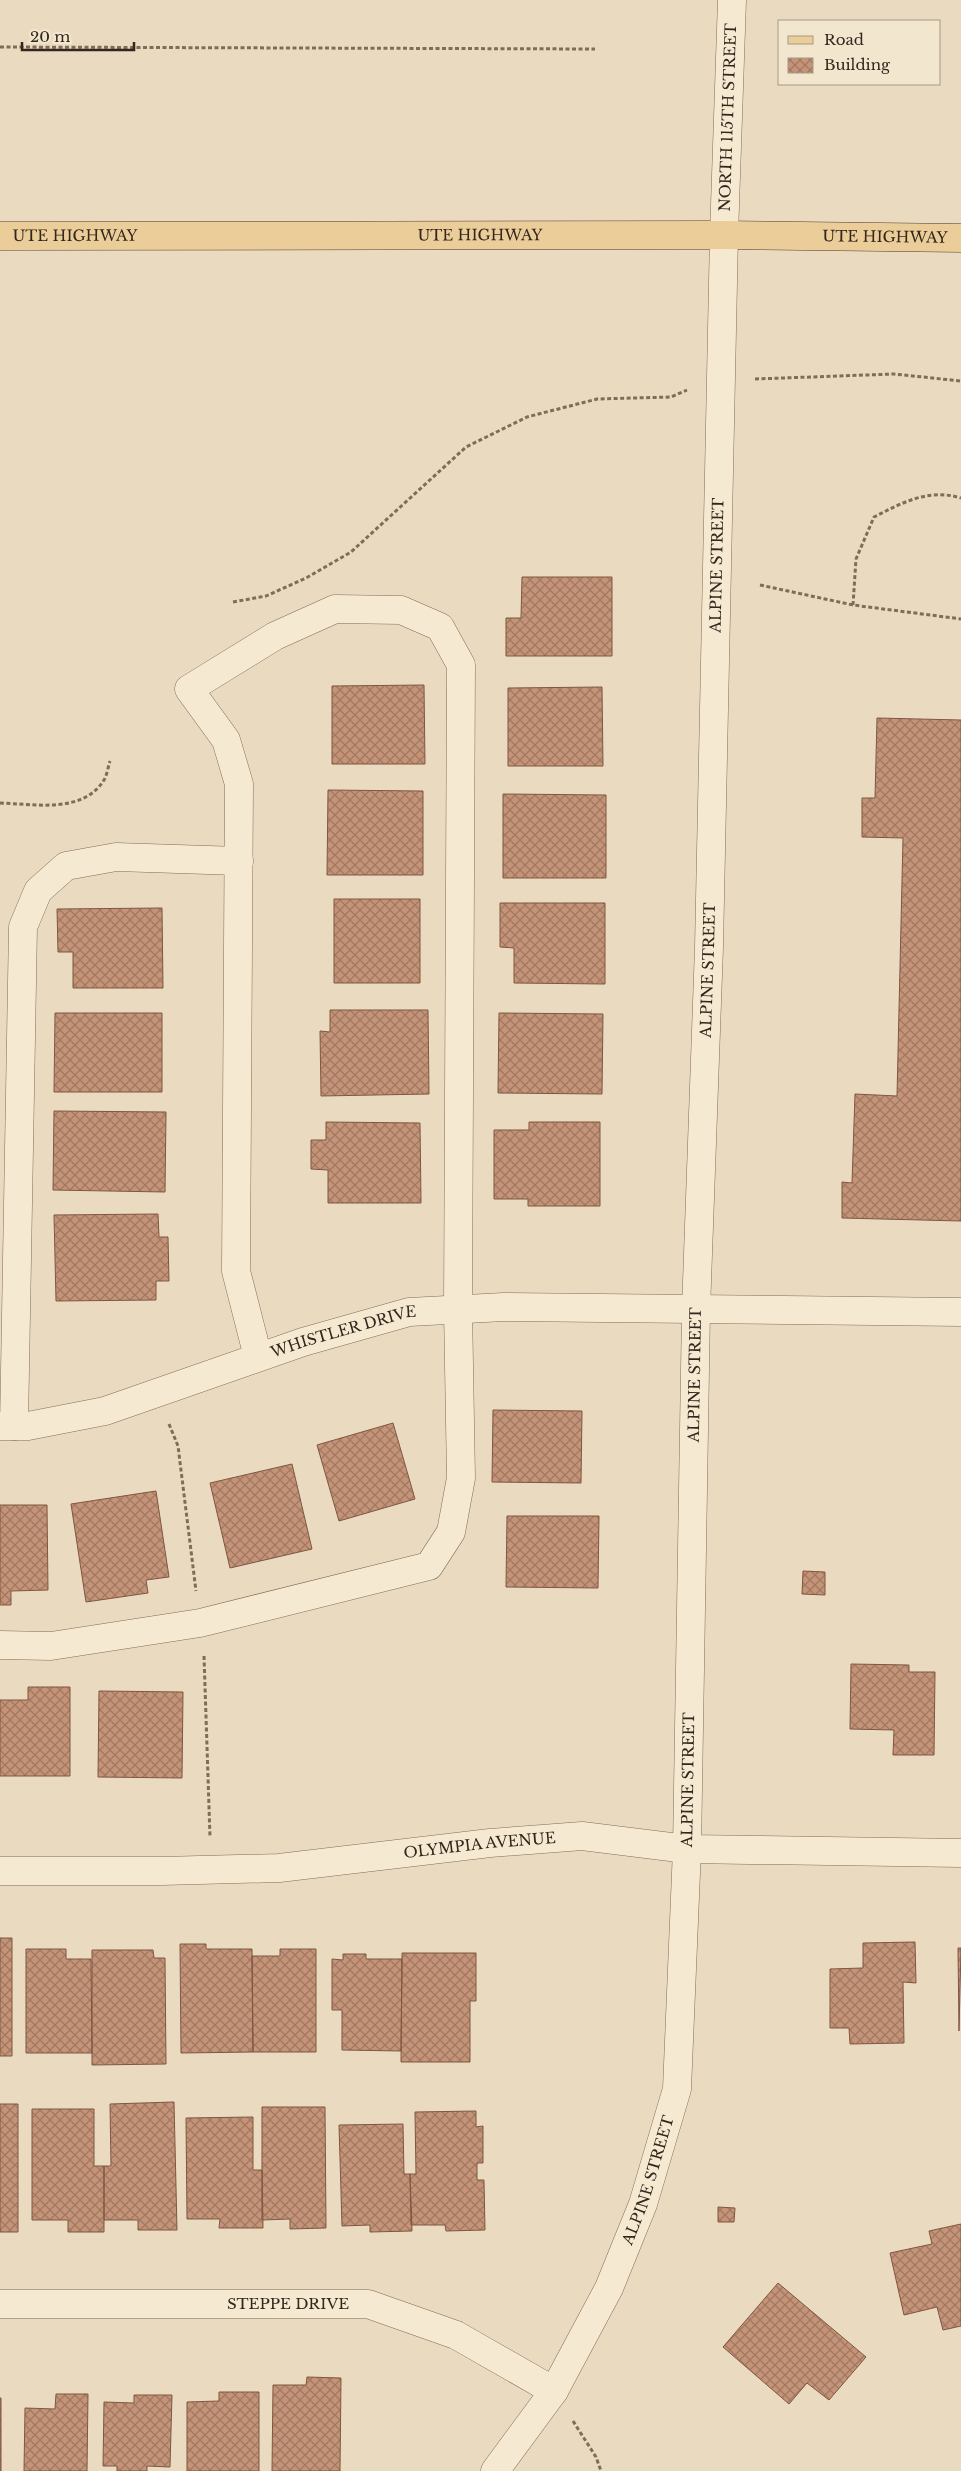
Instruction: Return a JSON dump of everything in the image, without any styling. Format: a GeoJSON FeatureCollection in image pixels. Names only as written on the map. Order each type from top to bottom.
{"type":"FeatureCollection","features":[{"type":"Feature","properties":{"kind":"main road","name":"UTE HIGHWAY"},"geometry":{"type":"LineString","coordinates":[[0,236],[724,235],[961,238]]}},
{"type":"Feature","properties":{"kind":"street","name":"NORTH 115TH STREET"},"geometry":{"type":"LineString","coordinates":[[724,235],[732,0]]}},
{"type":"Feature","properties":{"kind":"street","name":"ALPINE STREET"},"geometry":{"type":"LineString","coordinates":[[495,2471],[554,2391],[609,2288],[654,2173],[678,2089],[687,1849],[696,1310],[709,947],[724,235]]}},
{"type":"Feature","properties":{"kind":"street"},"geometry":{"type":"LineString","coordinates":[[0,1645],[51,1646],[200,1623],[429,1566],[451,1532],[461,1478],[458,1309],[461,665],[440,627],[401,610],[334,609],[275,636],[188,689],[226,740],[239,784],[236,1271],[258,1357]]}},
{"type":"Feature","properties":{"kind":"street"},"geometry":{"type":"LineString","coordinates":[[7,1426],[23,927],[38,891],[66,866],[116,857],[238,861]]}},
{"type":"Feature","properties":{"kind":"street","name":"WHISTLER DRIVE"},"geometry":{"type":"LineString","coordinates":[[7,1426],[28,1426],[105,1411],[303,1342],[409,1312],[504,1307],[961,1312]]}},
{"type":"Feature","properties":{"kind":"street","name":"OLYMPIA AVENUE"},"geometry":{"type":"LineString","coordinates":[[0,1871],[162,1871],[279,1868],[490,1843],[582,1836],[687,1849],[961,1853]]}},
{"type":"Feature","properties":{"kind":"street","name":"STEPPE DRIVE"},"geometry":{"type":"LineString","coordinates":[[0,2304],[368,2304],[456,2335],[554,2391]]}},
{"type":"Feature","properties":{"kind":"path"},"geometry":{"type":"LineString","coordinates":[[0,47],[595,49]]}},
{"type":"Feature","properties":{"kind":"path"},"geometry":{"type":"LineString","coordinates":[[232,602],[266,596],[306,578],[351,552],[466,447],[527,417],[597,398],[671,397],[721,374],[762,380],[894,374],[961,381]]}},
{"type":"Feature","properties":{"kind":"path"},"geometry":{"type":"LineString","coordinates":[[853,605],[856,559],[874,517],[914,497],[952,495],[961,498]]}},
{"type":"Feature","properties":{"kind":"path"},"geometry":{"type":"LineString","coordinates":[[760,585],[853,605],[961,619]]}},
{"type":"Feature","properties":{"kind":"path"},"geometry":{"type":"LineString","coordinates":[[0,803],[64,804],[88,797],[104,779],[110,762]]}},
{"type":"Feature","properties":{"kind":"path"},"geometry":{"type":"LineString","coordinates":[[586,2441],[596,2457],[601,2471]]}},
{"type":"Feature","properties":{"kind":"building"},"geometry":{"type":"Polygon","coordinates":[[[522,577],[612,577],[612,656],[506,656],[506,618],[521,618],[522,577]]]}},
{"type":"Feature","properties":{"kind":"building"},"geometry":{"type":"Polygon","coordinates":[[[424,685],[425,764],[332,764],[332,686],[424,685]]]}},
{"type":"Feature","properties":{"kind":"building"},"geometry":{"type":"Polygon","coordinates":[[[602,687],[603,766],[508,766],[508,688],[602,687]]]}},
{"type":"Feature","properties":{"kind":"building"},"geometry":{"type":"Polygon","coordinates":[[[877,718],[961,720],[961,1221],[842,1218],[842,1182],[852,1183],[855,1094],[897,1096],[903,838],[862,837],[862,798],[875,798],[877,718]]]}},
{"type":"Feature","properties":{"kind":"building"},"geometry":{"type":"Polygon","coordinates":[[[328,790],[423,791],[423,875],[327,875],[328,790]]]}},
{"type":"Feature","properties":{"kind":"building"},"geometry":{"type":"Polygon","coordinates":[[[503,794],[606,795],[606,878],[503,878],[503,794]]]}},
{"type":"Feature","properties":{"kind":"building"},"geometry":{"type":"Polygon","coordinates":[[[334,899],[420,899],[420,983],[334,983],[334,899]]]}},
{"type":"Feature","properties":{"kind":"building"},"geometry":{"type":"Polygon","coordinates":[[[500,903],[605,903],[605,984],[514,983],[514,948],[500,947],[500,903]]]}},
{"type":"Feature","properties":{"kind":"building"},"geometry":{"type":"Polygon","coordinates":[[[162,908],[163,988],[73,988],[73,952],[58,952],[57,909],[162,908]]]}},
{"type":"Feature","properties":{"kind":"building"},"geometry":{"type":"Polygon","coordinates":[[[330,1010],[428,1010],[429,1094],[321,1096],[320,1031],[330,1032],[330,1010]]]}},
{"type":"Feature","properties":{"kind":"building"},"geometry":{"type":"Polygon","coordinates":[[[55,1013],[162,1013],[162,1092],[54,1092],[55,1013]]]}},
{"type":"Feature","properties":{"kind":"building"},"geometry":{"type":"Polygon","coordinates":[[[499,1013],[603,1014],[602,1094],[498,1093],[499,1013]]]}},
{"type":"Feature","properties":{"kind":"building"},"geometry":{"type":"Polygon","coordinates":[[[54,1111],[166,1112],[165,1192],[53,1190],[54,1111]]]}},
{"type":"Feature","properties":{"kind":"building"},"geometry":{"type":"Polygon","coordinates":[[[326,1122],[420,1123],[421,1203],[328,1203],[328,1170],[311,1169],[311,1140],[326,1140],[326,1122]]]}},
{"type":"Feature","properties":{"kind":"building"},"geometry":{"type":"Polygon","coordinates":[[[529,1122],[600,1122],[600,1206],[528,1206],[528,1199],[494,1199],[494,1130],[529,1130],[529,1122]]]}},
{"type":"Feature","properties":{"kind":"building"},"geometry":{"type":"Polygon","coordinates":[[[158,1214],[159,1237],[168,1237],[169,1281],[156,1281],[156,1300],[56,1301],[54,1215],[158,1214]]]}},
{"type":"Feature","properties":{"kind":"building"},"geometry":{"type":"Polygon","coordinates":[[[493,1410],[582,1411],[581,1483],[492,1482],[493,1410]]]}},
{"type":"Feature","properties":{"kind":"building"},"geometry":{"type":"Polygon","coordinates":[[[393,1423],[415,1499],[339,1521],[317,1445],[393,1423]]]}},
{"type":"Feature","properties":{"kind":"building"},"geometry":{"type":"Polygon","coordinates":[[[292,1464],[312,1549],[230,1568],[210,1483],[292,1464]]]}},
{"type":"Feature","properties":{"kind":"building"},"geometry":{"type":"Polygon","coordinates":[[[156,1491],[169,1577],[146,1580],[148,1593],[86,1602],[71,1504],[156,1491]]]}},
{"type":"Feature","properties":{"kind":"building"},"geometry":{"type":"Polygon","coordinates":[[[0,1505],[47,1505],[48,1590],[11,1591],[11,1605],[0,1605],[0,1505]]]}},
{"type":"Feature","properties":{"kind":"building"},"geometry":{"type":"Polygon","coordinates":[[[507,1516],[599,1516],[598,1588],[506,1587],[507,1516]]]}},
{"type":"Feature","properties":{"kind":"building"},"geometry":{"type":"Polygon","coordinates":[[[803,1571],[825,1572],[825,1595],[802,1594],[803,1571]]]}},
{"type":"Feature","properties":{"kind":"building"},"geometry":{"type":"Polygon","coordinates":[[[851,1664],[909,1665],[909,1672],[935,1672],[934,1755],[893,1755],[894,1730],[850,1729],[851,1664]]]}},
{"type":"Feature","properties":{"kind":"building"},"geometry":{"type":"Polygon","coordinates":[[[28,1687],[70,1687],[70,1776],[0,1776],[0,1700],[28,1700],[28,1687]]]}},
{"type":"Feature","properties":{"kind":"building"},"geometry":{"type":"Polygon","coordinates":[[[99,1691],[183,1692],[182,1778],[98,1777],[99,1691]]]}},
{"type":"Feature","properties":{"kind":"building"},"geometry":{"type":"Polygon","coordinates":[[[0,1938],[12,1938],[12,2056],[0,2056],[0,1938]]]}},
{"type":"Feature","properties":{"kind":"building"},"geometry":{"type":"Polygon","coordinates":[[[915,1942],[916,1983],[903,1982],[904,2043],[850,2044],[849,2028],[830,2028],[830,1969],[863,1968],[863,1943],[915,1942]]]}},
{"type":"Feature","properties":{"kind":"building"},"geometry":{"type":"Polygon","coordinates":[[[180,1944],[206,1944],[206,1949],[252,1949],[253,2052],[181,2053],[180,1944]]]}},
{"type":"Feature","properties":{"kind":"building"},"geometry":{"type":"Polygon","coordinates":[[[958,1948],[961,1948],[959,2031],[958,1948]]]}},
{"type":"Feature","properties":{"kind":"building"},"geometry":{"type":"Polygon","coordinates":[[[26,1949],[66,1949],[66,1959],[91,1959],[92,2053],[26,2053],[26,1949]]]}},
{"type":"Feature","properties":{"kind":"building"},"geometry":{"type":"Polygon","coordinates":[[[280,1949],[316,1949],[316,2052],[253,2052],[252,1956],[280,1956],[280,1949]]]}},
{"type":"Feature","properties":{"kind":"building"},"geometry":{"type":"Polygon","coordinates":[[[92,1950],[153,1950],[154,1958],[165,1958],[166,2064],[92,2065],[92,1950]]]}},
{"type":"Feature","properties":{"kind":"building"},"geometry":{"type":"Polygon","coordinates":[[[402,1953],[476,1953],[476,2001],[470,2001],[470,2062],[401,2062],[402,1953]]]}},
{"type":"Feature","properties":{"kind":"building"},"geometry":{"type":"Polygon","coordinates":[[[343,1954],[366,1954],[366,1959],[402,1959],[401,2051],[342,2050],[342,2010],[332,2010],[332,1959],[343,1960],[343,1954]]]}},
{"type":"Feature","properties":{"kind":"building"},"geometry":{"type":"Polygon","coordinates":[[[174,2102],[177,2230],[138,2230],[138,2220],[104,2220],[104,2166],[111,2166],[110,2104],[174,2102]]]}},
{"type":"Feature","properties":{"kind":"building"},"geometry":{"type":"Polygon","coordinates":[[[0,2104],[18,2104],[18,2232],[0,2232],[0,2104]]]}},
{"type":"Feature","properties":{"kind":"building"},"geometry":{"type":"Polygon","coordinates":[[[262,2107],[325,2107],[326,2228],[290,2229],[290,2219],[262,2220],[262,2107]]]}},
{"type":"Feature","properties":{"kind":"building"},"geometry":{"type":"Polygon","coordinates":[[[32,2109],[94,2109],[94,2166],[104,2166],[104,2232],[68,2232],[68,2220],[32,2220],[32,2109]]]}},
{"type":"Feature","properties":{"kind":"building"},"geometry":{"type":"Polygon","coordinates":[[[476,2111],[476,2127],[483,2126],[483,2163],[477,2163],[477,2180],[484,2180],[485,2230],[446,2231],[445,2225],[411,2225],[410,2174],[416,2174],[415,2112],[476,2111]]]}},
{"type":"Feature","properties":{"kind":"building"},"geometry":{"type":"Polygon","coordinates":[[[253,2117],[253,2170],[262,2170],[263,2228],[219,2228],[220,2219],[187,2219],[186,2118],[253,2117]]]}},
{"type":"Feature","properties":{"kind":"building"},"geometry":{"type":"Polygon","coordinates":[[[403,2124],[404,2174],[410,2174],[412,2231],[370,2232],[370,2225],[342,2226],[339,2125],[403,2124]]]}},
{"type":"Feature","properties":{"kind":"building"},"geometry":{"type":"Polygon","coordinates":[[[718,2207],[735,2208],[734,2222],[718,2222],[718,2207]]]}},
{"type":"Feature","properties":{"kind":"building"},"geometry":{"type":"Polygon","coordinates":[[[961,2224],[961,2326],[943,2330],[937,2307],[904,2315],[890,2253],[932,2244],[929,2231],[961,2224]]]}},
{"type":"Feature","properties":{"kind":"building"},"geometry":{"type":"Polygon","coordinates":[[[778,2283],[866,2357],[829,2400],[807,2383],[789,2404],[723,2347],[778,2283]]]}},
{"type":"Feature","properties":{"kind":"building"},"geometry":{"type":"Polygon","coordinates":[[[307,2377],[341,2378],[340,2471],[272,2471],[273,2385],[306,2385],[307,2377]]]}},
{"type":"Feature","properties":{"kind":"building"},"geometry":{"type":"Polygon","coordinates":[[[219,2392],[259,2392],[259,2471],[187,2471],[187,2402],[219,2401],[219,2392]]]}},
{"type":"Feature","properties":{"kind":"building"},"geometry":{"type":"Polygon","coordinates":[[[56,2394],[88,2394],[87,2471],[24,2471],[25,2408],[55,2409],[56,2394]]]}},
{"type":"Feature","properties":{"kind":"building"},"geometry":{"type":"Polygon","coordinates":[[[134,2395],[172,2395],[170,2467],[147,2466],[147,2471],[117,2471],[117,2466],[103,2466],[104,2402],[134,2403],[134,2395]]]}},
{"type":"Feature","properties":{"kind":"building"},"geometry":{"type":"Polygon","coordinates":[[[1,2398],[1,2471],[0,2471],[1,2398]]]}}]}
